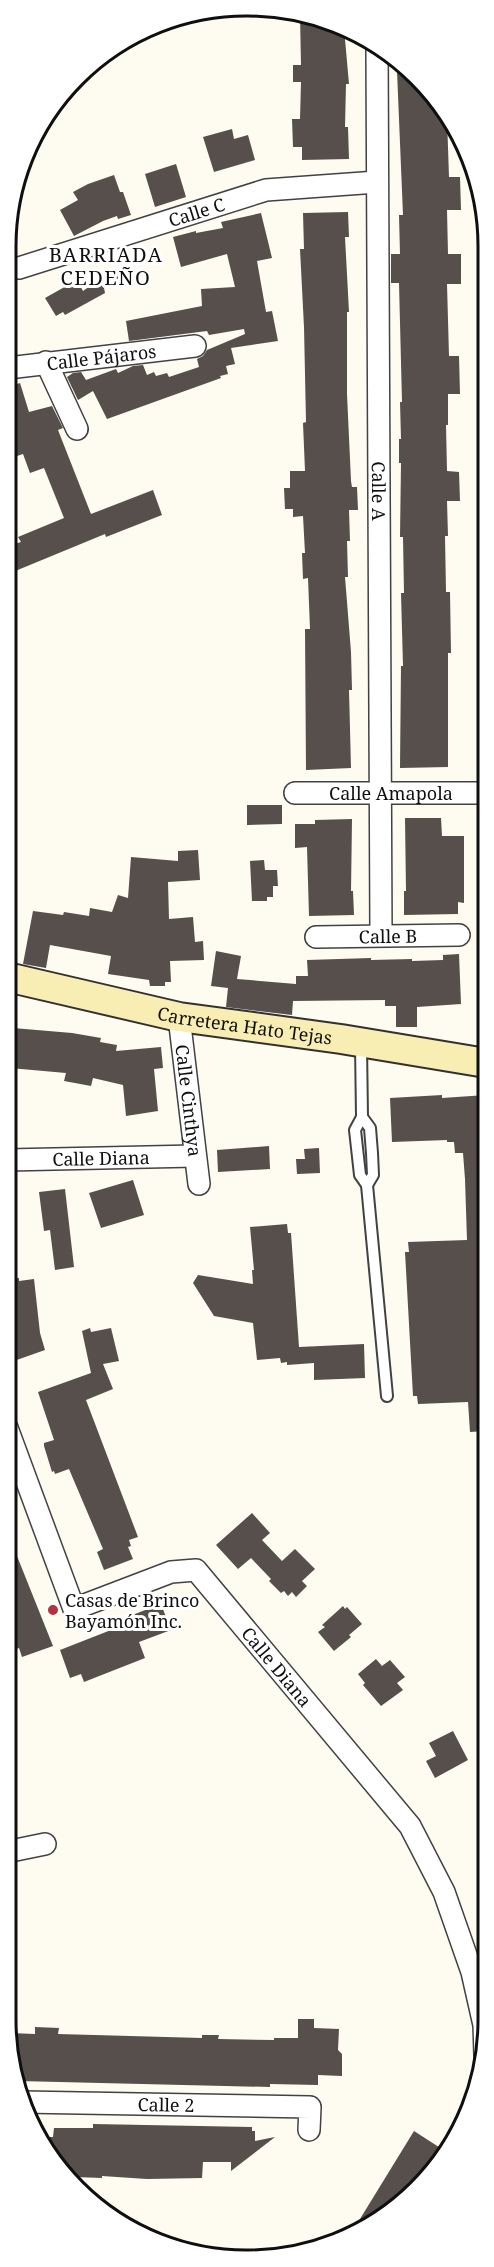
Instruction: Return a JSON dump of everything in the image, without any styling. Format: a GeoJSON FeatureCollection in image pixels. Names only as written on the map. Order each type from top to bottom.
{"type":"FeatureCollection","features":[{"type":"Feature","properties":{"kind":"street","name":"Calle A"},"geometry":{"type":"LineString","coordinates":[[376,56],[381,935]]}},
{"type":"Feature","properties":{"kind":"street","name":"Calle C"},"geometry":{"type":"LineString","coordinates":[[19,268],[266,190],[377,182]]}},
{"type":"Feature","properties":{"kind":"street","name":"Calle Pájaros"},"geometry":{"type":"LineString","coordinates":[[16,367],[195,346]]}},
{"type":"Feature","properties":{"kind":"street"},"geometry":{"type":"LineString","coordinates":[[46,362],[78,429]]}},
{"type":"Feature","properties":{"kind":"street","name":"Calle Amapola"},"geometry":{"type":"LineString","coordinates":[[295,793],[478,792]]}},
{"type":"Feature","properties":{"kind":"street","name":"Calle B"},"geometry":{"type":"LineString","coordinates":[[316,937],[459,935]]}},
{"type":"Feature","properties":{"kind":"street","name":"Carretera Hato Tejas"},"geometry":{"type":"LineString","coordinates":[[16,979],[179,1017],[478,1063]]}},
{"type":"Feature","properties":{"kind":"street","name":"Calle Cinthya"},"geometry":{"type":"LineString","coordinates":[[179,1017],[198,1184]]}},
{"type":"Feature","properties":{"kind":"street","name":"Calle Diana"},"geometry":{"type":"LineString","coordinates":[[16,1160],[195,1156]]}},
{"type":"Feature","properties":{"kind":"street","name":"Calle Diana"},"geometry":{"type":"LineString","coordinates":[[16,1452],[74,1609],[171,1572],[196,1570],[410,1826],[444,1892],[472,1972],[478,1998]]}},
{"type":"Feature","properties":{"kind":"street"},"geometry":{"type":"LineString","coordinates":[[16,1850],[45,1844]]}},
{"type":"Feature","properties":{"kind":"street","name":"Calle 2"},"geometry":{"type":"LineString","coordinates":[[34,2108],[310,2107],[309,2130]]}},
{"type":"Feature","properties":{"kind":"lane"},"geometry":{"type":"LineString","coordinates":[[361,1043],[362,1118],[370,1128],[374,1175],[367,1185],[387,1396]]}},
{"type":"Feature","properties":{"kind":"building"},"geometry":{"type":"Polygon","coordinates":[[[300,23],[345,38],[349,84],[346,84],[345,127],[348,127],[349,159],[302,160],[302,147],[293,147],[292,119],[300,119],[301,82],[293,82],[293,65],[301,65],[300,23]]]}},
{"type":"Feature","properties":{"kind":"building"},"geometry":{"type":"Polygon","coordinates":[[[397,72],[420,95],[447,132],[449,177],[460,177],[461,210],[447,210],[448,254],[461,254],[461,284],[447,284],[449,356],[459,356],[460,394],[448,394],[448,425],[446,425],[447,471],[459,472],[460,501],[447,501],[448,536],[445,536],[446,592],[450,592],[451,653],[448,653],[448,767],[400,768],[401,666],[403,666],[401,593],[404,593],[403,537],[400,537],[401,463],[399,463],[400,402],[402,402],[399,283],[391,283],[391,254],[400,254],[399,215],[403,215],[397,72]]]}},
{"type":"Feature","properties":{"kind":"building"},"geometry":{"type":"Polygon","coordinates":[[[232,129],[234,139],[248,135],[255,160],[214,172],[203,137],[232,129]]]}},
{"type":"Feature","properties":{"kind":"building"},"geometry":{"type":"Polygon","coordinates":[[[176,164],[186,197],[155,207],[145,174],[176,164]]]}},
{"type":"Feature","properties":{"kind":"building"},"geometry":{"type":"Polygon","coordinates":[[[114,175],[131,215],[118,219],[117,216],[103,221],[74,236],[60,210],[78,200],[73,192],[114,175]]]}},
{"type":"Feature","properties":{"kind":"building"},"geometry":{"type":"Polygon","coordinates":[[[348,212],[349,237],[345,237],[349,312],[347,312],[347,394],[351,481],[352,487],[357,487],[358,510],[349,510],[348,577],[345,577],[351,652],[352,690],[349,690],[351,768],[306,770],[305,629],[310,629],[308,578],[303,579],[302,553],[305,553],[303,516],[293,517],[293,509],[285,509],[284,488],[290,488],[290,471],[305,471],[304,327],[300,249],[304,249],[303,213],[348,212]]]}},
{"type":"Feature","properties":{"kind":"building"},"geometry":{"type":"Polygon","coordinates":[[[261,213],[272,258],[257,261],[266,312],[272,311],[278,341],[231,348],[235,364],[226,366],[228,374],[107,419],[93,391],[78,400],[67,377],[73,373],[81,372],[86,380],[116,369],[118,373],[133,366],[143,365],[147,375],[154,372],[156,376],[167,373],[169,377],[199,367],[197,359],[207,350],[245,334],[244,329],[209,335],[207,331],[129,341],[126,321],[202,306],[201,289],[235,287],[227,254],[181,267],[173,237],[196,231],[196,233],[223,228],[221,222],[261,213]]]}},
{"type":"Feature","properties":{"kind":"building"},"geometry":{"type":"Polygon","coordinates":[[[115,268],[125,282],[104,288],[105,293],[65,315],[63,312],[56,316],[45,298],[77,280],[83,291],[115,268]]]}},
{"type":"Feature","properties":{"kind":"building"},"geometry":{"type":"Polygon","coordinates":[[[20,383],[29,412],[52,406],[63,428],[58,430],[91,514],[153,490],[162,515],[106,537],[105,534],[16,571],[16,544],[21,542],[18,537],[64,518],[44,468],[30,473],[23,454],[16,456],[16,384],[20,383]]]}},
{"type":"Feature","properties":{"kind":"building"},"geometry":{"type":"Polygon","coordinates":[[[247,805],[282,805],[282,824],[247,825],[247,805]]]}},
{"type":"Feature","properties":{"kind":"building"},"geometry":{"type":"Polygon","coordinates":[[[405,818],[441,818],[442,836],[464,836],[464,903],[458,902],[458,914],[404,915],[405,818]]]}},
{"type":"Feature","properties":{"kind":"building"},"geometry":{"type":"Polygon","coordinates":[[[352,819],[351,891],[353,891],[354,915],[309,916],[307,847],[295,848],[295,824],[315,824],[315,820],[352,819]]]}},
{"type":"Feature","properties":{"kind":"building"},"geometry":{"type":"Polygon","coordinates":[[[198,850],[200,880],[168,882],[169,919],[193,917],[195,942],[203,941],[204,960],[170,961],[171,982],[165,982],[165,986],[150,986],[149,980],[108,974],[111,956],[50,945],[46,968],[23,964],[33,911],[89,916],[90,908],[112,912],[118,895],[128,898],[131,857],[178,861],[178,851],[198,850]]]}},
{"type":"Feature","properties":{"kind":"building"},"geometry":{"type":"Polygon","coordinates":[[[264,860],[265,870],[277,870],[278,886],[273,886],[273,897],[267,897],[267,901],[252,901],[250,861],[264,860]]]}},
{"type":"Feature","properties":{"kind":"building"},"geometry":{"type":"Polygon","coordinates":[[[216,951],[241,956],[237,979],[296,984],[296,976],[308,976],[307,960],[371,958],[371,960],[443,960],[443,955],[459,954],[461,1004],[417,1007],[417,1027],[396,1027],[396,1006],[385,1006],[385,1000],[293,1001],[292,1015],[226,1007],[228,988],[211,986],[216,951]]]}},
{"type":"Feature","properties":{"kind":"building"},"geometry":{"type":"Polygon","coordinates":[[[16,1028],[101,1038],[100,1042],[117,1045],[116,1051],[161,1047],[163,1068],[154,1069],[158,1111],[126,1116],[123,1085],[93,1078],[91,1086],[64,1081],[66,1073],[16,1069],[16,1028]]]}},
{"type":"Feature","properties":{"kind":"building"},"geometry":{"type":"Polygon","coordinates":[[[478,1096],[478,1432],[470,1432],[468,1402],[418,1404],[417,1396],[413,1396],[405,1252],[409,1252],[408,1242],[467,1240],[463,1153],[455,1153],[454,1142],[447,1142],[447,1140],[392,1142],[390,1098],[478,1096]]]}},
{"type":"Feature","properties":{"kind":"building"},"geometry":{"type":"Polygon","coordinates":[[[269,1146],[270,1169],[218,1172],[217,1150],[269,1146]]]}},
{"type":"Feature","properties":{"kind":"building"},"geometry":{"type":"Polygon","coordinates":[[[319,1148],[320,1173],[297,1174],[296,1159],[305,1159],[304,1149],[319,1148]]]}},
{"type":"Feature","properties":{"kind":"building"},"geometry":{"type":"Polygon","coordinates":[[[133,1180],[144,1215],[101,1228],[89,1193],[133,1180]]]}},
{"type":"Feature","properties":{"kind":"building"},"geometry":{"type":"Polygon","coordinates":[[[65,1189],[74,1267],[55,1270],[50,1230],[44,1231],[39,1192],[65,1189]]]}},
{"type":"Feature","properties":{"kind":"building"},"geometry":{"type":"Polygon","coordinates":[[[287,1224],[288,1233],[291,1233],[299,1347],[364,1344],[365,1378],[314,1380],[314,1363],[287,1365],[287,1362],[281,1363],[280,1358],[257,1360],[253,1323],[214,1316],[193,1283],[198,1275],[253,1284],[250,1227],[287,1224]]]}},
{"type":"Feature","properties":{"kind":"building"},"geometry":{"type":"Polygon","coordinates":[[[16,1278],[19,1278],[19,1281],[34,1279],[40,1333],[45,1350],[16,1360],[16,1278]]]}},
{"type":"Feature","properties":{"kind":"building"},"geometry":{"type":"Polygon","coordinates":[[[90,1328],[91,1332],[111,1328],[119,1361],[103,1364],[113,1389],[86,1400],[138,1537],[129,1540],[131,1546],[128,1547],[133,1559],[104,1570],[97,1552],[103,1549],[69,1469],[55,1474],[54,1471],[52,1472],[44,1443],[54,1440],[38,1392],[91,1373],[82,1331],[90,1328]]]}},
{"type":"Feature","properties":{"kind":"building"},"geometry":{"type":"Polygon","coordinates":[[[252,1513],[270,1533],[262,1540],[282,1561],[295,1549],[315,1569],[302,1581],[307,1586],[296,1597],[292,1592],[288,1596],[284,1591],[281,1593],[251,1558],[238,1569],[216,1545],[252,1513]]]}},
{"type":"Feature","properties":{"kind":"building"},"geometry":{"type":"Polygon","coordinates":[[[16,1554],[53,1646],[22,1657],[19,1648],[16,1649],[16,1554]]]}},
{"type":"Feature","properties":{"kind":"building"},"geometry":{"type":"Polygon","coordinates":[[[161,1604],[171,1630],[139,1642],[145,1658],[84,1682],[81,1674],[70,1678],[60,1650],[111,1630],[109,1624],[161,1604]]]}},
{"type":"Feature","properties":{"kind":"building"},"geometry":{"type":"Polygon","coordinates":[[[343,1606],[345,1609],[347,1607],[362,1624],[334,1651],[318,1632],[325,1627],[322,1625],[343,1606]]]}},
{"type":"Feature","properties":{"kind":"building"},"geometry":{"type":"Polygon","coordinates":[[[376,1659],[382,1666],[390,1660],[405,1677],[397,1683],[403,1690],[381,1706],[363,1685],[365,1683],[358,1674],[376,1659]]]}},
{"type":"Feature","properties":{"kind":"building"},"geometry":{"type":"Polygon","coordinates":[[[453,1731],[468,1760],[435,1778],[426,1761],[436,1756],[429,1743],[453,1731]]]}},
{"type":"Feature","properties":{"kind":"building"},"geometry":{"type":"Polygon","coordinates":[[[298,2019],[314,2019],[314,2028],[339,2029],[338,2050],[342,2054],[342,2076],[318,2075],[318,2085],[270,2084],[270,2087],[24,2081],[17,2033],[35,2034],[35,2027],[59,2028],[58,2034],[202,2038],[202,2035],[219,2035],[218,2039],[274,2040],[274,2038],[298,2038],[298,2019]]]}},
{"type":"Feature","properties":{"kind":"building"},"geometry":{"type":"Polygon","coordinates":[[[93,2124],[252,2127],[252,2131],[255,2131],[255,2141],[275,2137],[231,2171],[231,2162],[203,2162],[202,2178],[79,2177],[48,2137],[53,2137],[54,2128],[93,2128],[93,2124]]]}},
{"type":"Feature","properties":{"kind":"building"},"geometry":{"type":"Polygon","coordinates":[[[414,2131],[439,2147],[410,2183],[387,2203],[358,2222],[414,2131]]]}},
{"type":"Feature","properties":{"kind":"place","name":"Casas de Brinco Bayamón Inc."},"geometry":{"type":"Point","coordinates":[53,1610]}},
{"type":"Feature","properties":{"kind":"district","name":"BARRIADA CEDEÑO"},"geometry":{"type":"Point","coordinates":[106,266]}}]}
